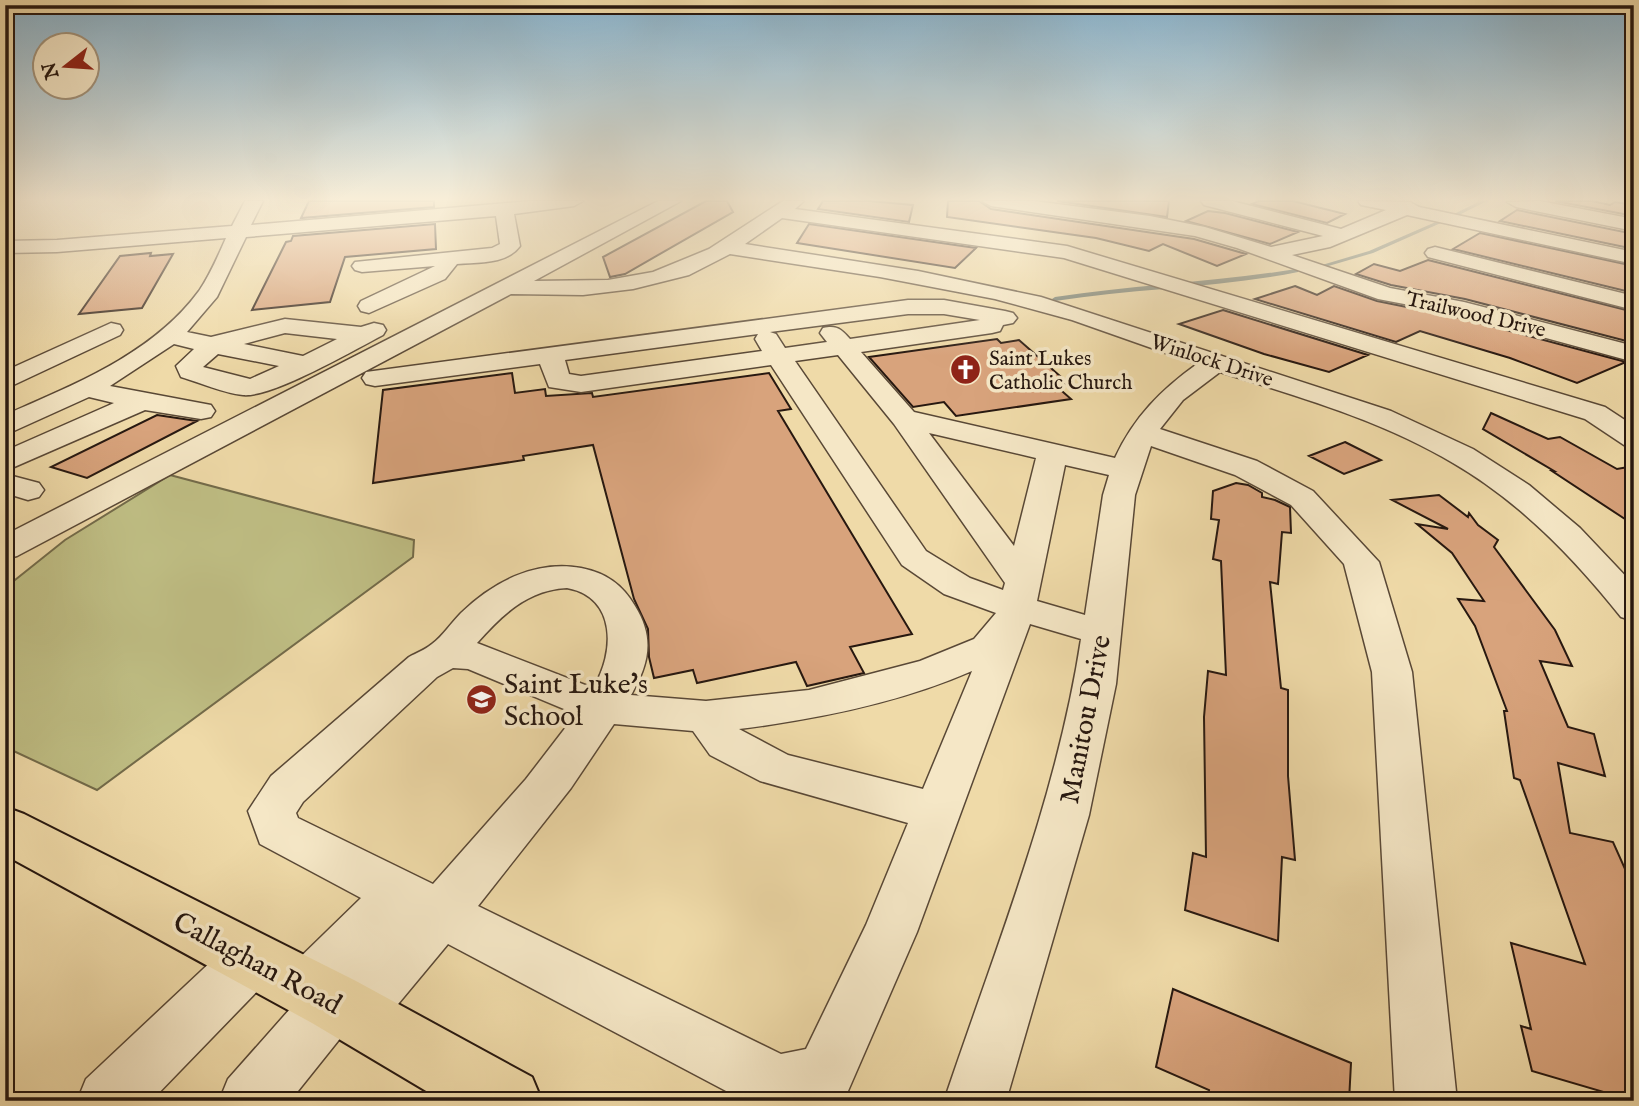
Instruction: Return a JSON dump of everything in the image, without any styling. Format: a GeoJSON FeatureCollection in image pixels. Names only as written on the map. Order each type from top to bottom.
{"type":"FeatureCollection","features":[{"type":"Feature","properties":{"kind":"main road","name":"Callaghan Road"},"geometry":{"type":"LineString","coordinates":[[5,829],[331,1002],[487,1096]]}},
{"type":"Feature","properties":{"kind":"street"},"geometry":{"type":"LineString","coordinates":[[5,426],[109,375],[168,336],[208,295],[228,253]]}},
{"type":"Feature","properties":{"kind":"street"},"geometry":{"type":"LineString","coordinates":[[369,306],[370,265],[516,253]]}},
{"type":"Feature","properties":{"kind":"street"},"geometry":{"type":"LineString","coordinates":[[411,313],[516,253]]}},
{"type":"Feature","properties":{"kind":"street"},"geometry":{"type":"LineString","coordinates":[[5,549],[574,253]]}},
{"type":"Feature","properties":{"kind":"street"},"geometry":{"type":"LineString","coordinates":[[508,287],[580,288],[630,283],[686,268],[715,253]]}},
{"type":"Feature","properties":{"kind":"street","name":"Winlock Drive"},"geometry":{"type":"LineString","coordinates":[[761,253],[962,285],[1076,314],[1359,409],[1433,439],[1493,474],[1561,529],[1591,558],[1634,609]]}},
{"type":"Feature","properties":{"kind":"street"},"geometry":{"type":"LineString","coordinates":[[1070,253],[1595,413],[1634,439]]}},
{"type":"Feature","properties":{"kind":"street","name":"Trailwood Drive"},"geometry":{"type":"LineString","coordinates":[[1272,253],[1335,278],[1386,294],[1465,309],[1634,354]]}},
{"type":"Feature","properties":{"kind":"street"},"geometry":{"type":"LineString","coordinates":[[1435,253],[1634,303]]}},
{"type":"Feature","properties":{"kind":"street"},"geometry":{"type":"LineString","coordinates":[[1609,253],[1634,258]]}},
{"type":"Feature","properties":{"kind":"street"},"geometry":{"type":"LineString","coordinates":[[369,306],[443,270],[447,258]]}},
{"type":"Feature","properties":{"kind":"street"},"geometry":{"type":"LineString","coordinates":[[364,335],[285,326],[214,344],[189,366],[190,371],[243,387],[254,387],[306,363],[364,335],[399,318],[369,306]]}},
{"type":"Feature","properties":{"kind":"street"},"geometry":{"type":"LineString","coordinates":[[374,379],[908,307],[944,307],[1033,320]]}},
{"type":"Feature","properties":{"kind":"street"},"geometry":{"type":"LineString","coordinates":[[908,307],[933,334]]}},
{"type":"Feature","properties":{"kind":"street"},"geometry":{"type":"LineString","coordinates":[[551,355],[558,381],[581,384],[1076,314]]}},
{"type":"Feature","properties":{"kind":"street"},"geometry":{"type":"LineString","coordinates":[[821,319],[904,418],[1020,596]]}},
{"type":"Feature","properties":{"kind":"street"},"geometry":{"type":"LineString","coordinates":[[760,327],[914,558],[957,586],[1020,596],[1102,632]]}},
{"type":"Feature","properties":{"kind":"street"},"geometry":{"type":"LineString","coordinates":[[5,381],[111,330]]}},
{"type":"Feature","properties":{"kind":"street"},"geometry":{"type":"LineString","coordinates":[[168,336],[306,363]]}},
{"type":"Feature","properties":{"kind":"street","name":"Manitou Drive"},"geometry":{"type":"LineString","coordinates":[[975,1101],[1065,815],[1096,684],[1119,495],[1135,452],[1173,394],[1216,362]]}},
{"type":"Feature","properties":{"kind":"street"},"geometry":{"type":"LineString","coordinates":[[84,388],[201,411]]}},
{"type":"Feature","properties":{"kind":"street"},"geometry":{"type":"LineString","coordinates":[[5,462],[142,401]]}},
{"type":"Feature","properties":{"kind":"street"},"geometry":{"type":"LineString","coordinates":[[904,418],[1052,455],[1135,452],[1245,468],[1302,498],[1361,562],[1392,672],[1426,1101]]}},
{"type":"Feature","properties":{"kind":"street"},"geometry":{"type":"LineString","coordinates":[[250,1101],[331,1002],[422,902],[554,777],[585,737],[628,658],[620,608],[599,584],[560,576],[523,585],[475,619],[446,654],[423,667],[287,789],[272,811],[277,830],[422,902],[778,1085],[803,1081],[827,1070],[890,932],[1020,596],[1052,455]]}},
{"type":"Feature","properties":{"kind":"street"},"geometry":{"type":"LineString","coordinates":[[446,654],[474,656],[602,708],[706,717],[808,705],[932,672],[988,648],[1020,596]]}},
{"type":"Feature","properties":{"kind":"street"},"geometry":{"type":"LineString","coordinates":[[706,717],[726,743],[776,769],[937,812]]}},
{"type":"Feature","properties":{"kind":"street"},"geometry":{"type":"LineString","coordinates":[[107,1101],[252,959]]}},
{"type":"Feature","properties":{"kind":"shaded area"},"geometry":{"type":"Polygon","coordinates":[[[170,475],[414,540],[413,557],[97,790],[5,747],[5,588],[65,540],[170,475]]]}},
{"type":"Feature","properties":{"kind":"building"},"geometry":{"type":"Polygon","coordinates":[[[151,253],[150,256],[173,254],[142,308],[79,314],[120,256],[151,253]]]}},
{"type":"Feature","properties":{"kind":"building"},"geometry":{"type":"Polygon","coordinates":[[[281,253],[395,253],[345,257],[330,302],[252,310],[281,253]]]}},
{"type":"Feature","properties":{"kind":"building"},"geometry":{"type":"Polygon","coordinates":[[[611,253],[662,253],[625,274],[610,277],[603,257],[611,253]]]}},
{"type":"Feature","properties":{"kind":"building"},"geometry":{"type":"Polygon","coordinates":[[[858,253],[971,253],[955,268],[858,253]]]}},
{"type":"Feature","properties":{"kind":"building"},"geometry":{"type":"Polygon","coordinates":[[[1184,253],[1246,254],[1217,266],[1184,253]]]}},
{"type":"Feature","properties":{"kind":"building"},"geometry":{"type":"Polygon","coordinates":[[[1468,253],[1572,253],[1634,266],[1634,293],[1468,253]]]}},
{"type":"Feature","properties":{"kind":"building"},"geometry":{"type":"Polygon","coordinates":[[[1428,260],[1634,312],[1634,343],[1465,299],[1391,285],[1356,274],[1374,264],[1400,271],[1428,260]]]}},
{"type":"Feature","properties":{"kind":"building"},"geometry":{"type":"Polygon","coordinates":[[[1295,286],[1317,295],[1334,286],[1377,301],[1461,318],[1626,362],[1577,383],[1510,358],[1420,331],[1396,342],[1255,299],[1295,286]]]}},
{"type":"Feature","properties":{"kind":"building"},"geometry":{"type":"Polygon","coordinates":[[[1223,310],[1368,355],[1329,372],[1264,354],[1179,324],[1223,310]]]}},
{"type":"Feature","properties":{"kind":"building","name":"Saint Lukes Catholic Church"},"geometry":{"type":"Polygon","coordinates":[[[997,339],[1001,343],[1019,340],[1068,383],[1055,385],[1071,399],[956,416],[944,402],[913,407],[869,357],[997,339]]]}},
{"type":"Feature","properties":{"kind":"building"},"geometry":{"type":"Polygon","coordinates":[[[512,373],[515,393],[545,389],[546,396],[592,393],[593,397],[769,373],[791,409],[778,411],[912,634],[850,647],[864,673],[807,686],[796,662],[697,683],[693,670],[654,678],[649,657],[648,629],[634,599],[593,445],[523,456],[524,460],[373,483],[383,390],[512,373]]]}},
{"type":"Feature","properties":{"kind":"building"},"geometry":{"type":"Polygon","coordinates":[[[1491,413],[1548,439],[1560,437],[1617,469],[1634,466],[1634,525],[1554,471],[1483,429],[1491,413]]]}},
{"type":"Feature","properties":{"kind":"building"},"geometry":{"type":"Polygon","coordinates":[[[157,415],[197,421],[87,478],[51,467],[157,415]]]}},
{"type":"Feature","properties":{"kind":"building"},"geometry":{"type":"Polygon","coordinates":[[[1345,442],[1381,460],[1344,474],[1309,456],[1345,442]]]}},
{"type":"Feature","properties":{"kind":"building"},"geometry":{"type":"Polygon","coordinates":[[[1236,483],[1248,485],[1262,493],[1262,497],[1290,507],[1291,533],[1282,532],[1278,584],[1270,582],[1281,688],[1288,690],[1288,776],[1295,860],[1282,857],[1278,941],[1185,910],[1193,853],[1206,857],[1204,717],[1208,671],[1226,675],[1221,561],[1213,559],[1219,520],[1211,519],[1213,491],[1236,483]]]}},
{"type":"Feature","properties":{"kind":"building"},"geometry":{"type":"Polygon","coordinates":[[[1439,495],[1468,517],[1469,513],[1478,525],[1498,540],[1494,547],[1555,630],[1572,666],[1540,661],[1568,727],[1594,734],[1605,776],[1558,763],[1570,833],[1613,842],[1634,889],[1634,1101],[1532,1071],[1521,1026],[1531,1029],[1511,943],[1585,964],[1520,780],[1514,778],[1504,711],[1507,711],[1475,626],[1458,599],[1484,601],[1452,553],[1417,524],[1448,529],[1392,500],[1439,495]]]}},
{"type":"Feature","properties":{"kind":"building"},"geometry":{"type":"Polygon","coordinates":[[[1173,989],[1351,1063],[1349,1101],[1207,1101],[1209,1090],[1156,1067],[1173,989]]]}},
{"type":"Feature","properties":{"kind":"waterway"},"geometry":{"type":"LineString","coordinates":[[1325,265],[1369,253]]}},
{"type":"Feature","properties":{"kind":"waterway"},"geometry":{"type":"LineString","coordinates":[[1055,299],[1296,271]]}},
{"type":"Feature","properties":{"kind":"place","name":"Saint Lukes Catholic Church"},"geometry":{"type":"Point","coordinates":[966,370]}},
{"type":"Feature","properties":{"kind":"place","name":"Saint Luke's School"},"geometry":{"type":"Point","coordinates":[481,699]}}]}
